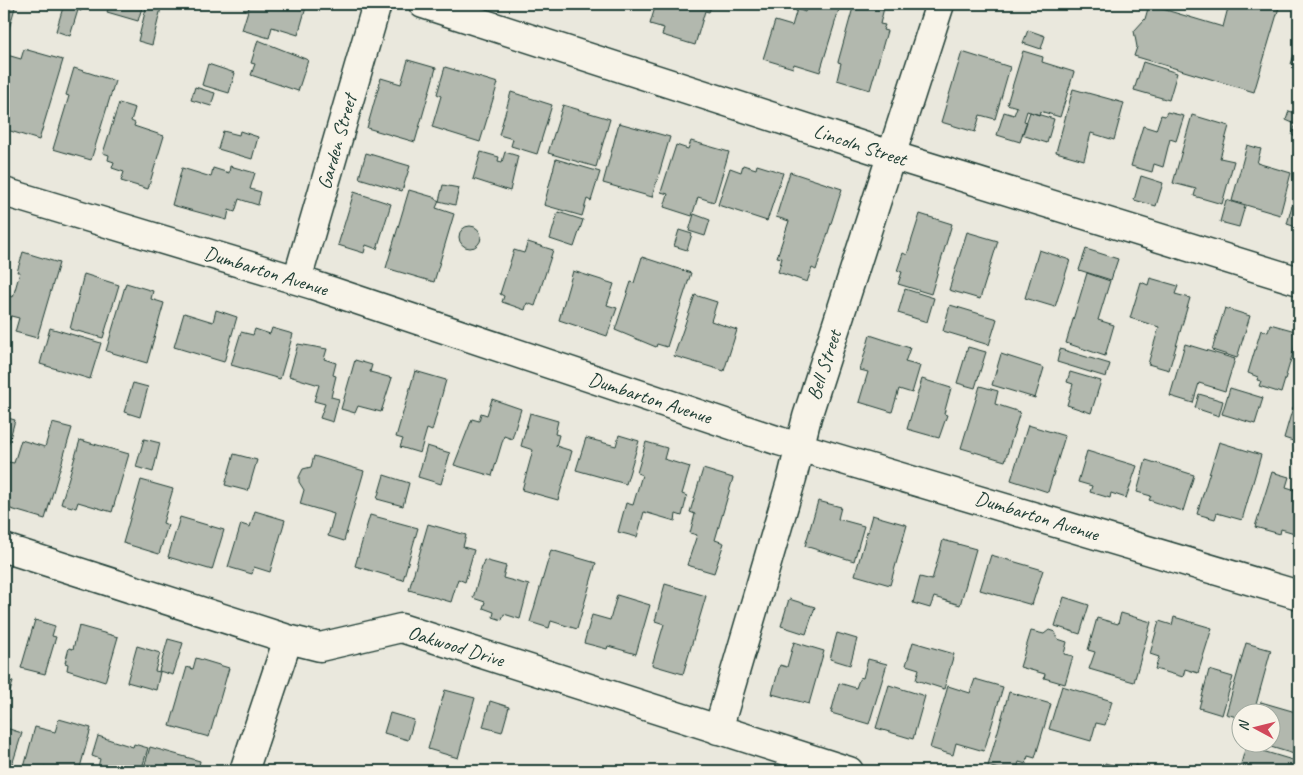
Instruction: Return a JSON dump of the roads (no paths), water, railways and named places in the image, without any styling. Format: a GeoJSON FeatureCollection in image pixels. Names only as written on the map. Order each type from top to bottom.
{"type":"FeatureCollection","features":[{"type":"Feature","properties":{"kind":"street","name":"Garden Street"},"geometry":{"type":"LineString","coordinates":[[297,280],[377,4]]}},
{"type":"Feature","properties":{"kind":"street","name":"Lincoln Street"},"geometry":{"type":"LineString","coordinates":[[423,4],[891,155],[1299,281]]}},
{"type":"Feature","properties":{"kind":"street","name":"Bell Street"},"geometry":{"type":"LineString","coordinates":[[718,730],[807,417],[940,4]]}},
{"type":"Feature","properties":{"kind":"street","name":"Dumbarton Avenue"},"geometry":{"type":"LineString","coordinates":[[4,192],[297,280],[800,446],[1299,595]]}},
{"type":"Feature","properties":{"kind":"street","name":"Oakwood Drive"},"geometry":{"type":"LineString","coordinates":[[4,548],[288,640],[320,647],[401,628],[849,771]]}},
{"type":"Feature","properties":{"kind":"street"},"geometry":{"type":"LineString","coordinates":[[244,771],[288,640]]}}]}
